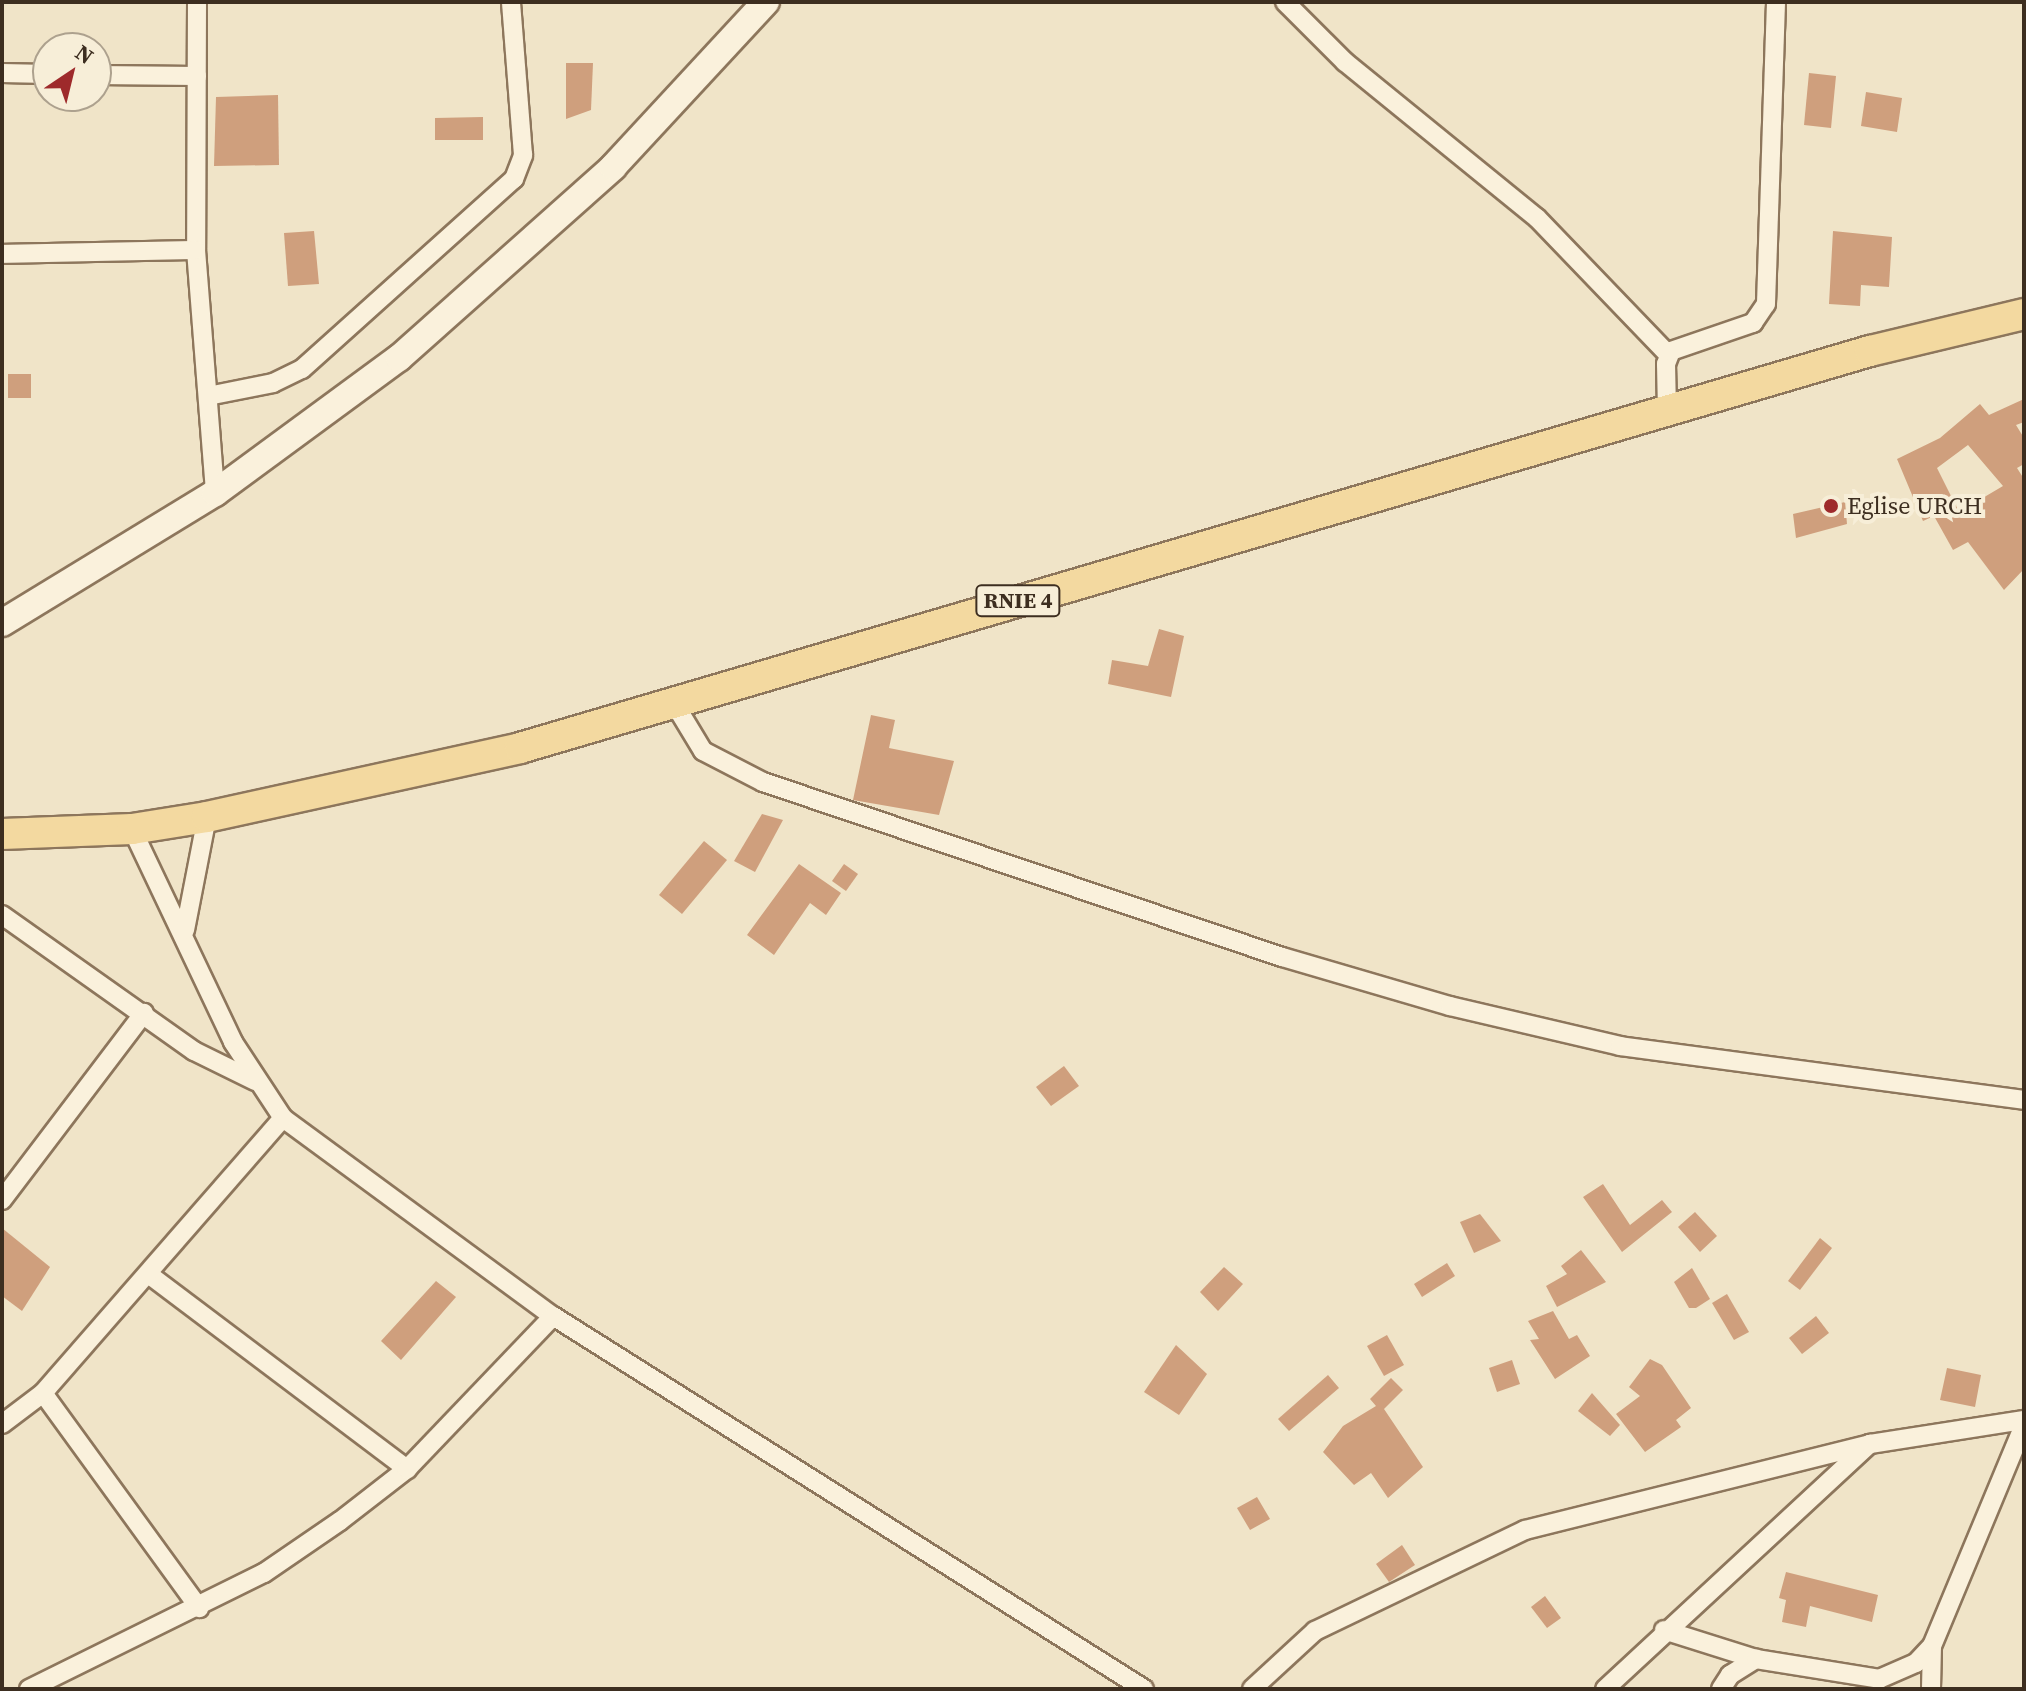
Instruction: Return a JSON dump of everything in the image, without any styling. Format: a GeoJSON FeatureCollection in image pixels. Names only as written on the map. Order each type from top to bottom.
{"type":"FeatureCollection","features":[{"type":"Feature","properties":{"kind":"main road"},"geometry":{"type":"LineString","coordinates":[[2,623],[215,493],[399,358],[489,281],[613,167],[766,2]]}},
{"type":"Feature","properties":{"kind":"main road","name":"RNIE 4"},"geometry":{"type":"LineString","coordinates":[[2,834],[132,829],[207,817],[520,748],[1667,411],[2024,314]]}},
{"type":"Feature","properties":{"kind":"street"},"geometry":{"type":"LineString","coordinates":[[197,2],[196,250],[215,493]]}},
{"type":"Feature","properties":{"kind":"street"},"geometry":{"type":"LineString","coordinates":[[208,396],[273,383],[302,369],[514,179],[523,155],[511,2]]}},
{"type":"Feature","properties":{"kind":"street"},"geometry":{"type":"LineString","coordinates":[[1285,2],[1345,62],[1537,218],[1669,355],[1667,411]]}},
{"type":"Feature","properties":{"kind":"street"},"geometry":{"type":"LineString","coordinates":[[1669,355],[1753,323],[1766,304],[1776,2]]}},
{"type":"Feature","properties":{"kind":"street"},"geometry":{"type":"LineString","coordinates":[[2,73],[32,74]]}},
{"type":"Feature","properties":{"kind":"street"},"geometry":{"type":"LineString","coordinates":[[112,75],[197,76]]}},
{"type":"Feature","properties":{"kind":"street"},"geometry":{"type":"LineString","coordinates":[[2,254],[196,250]]}},
{"type":"Feature","properties":{"kind":"street"},"geometry":{"type":"LineString","coordinates":[[674,703],[703,751],[776,788],[1419,997],[1620,1046],[2024,1100]]}},
{"type":"Feature","properties":{"kind":"street"},"geometry":{"type":"LineString","coordinates":[[185,930],[207,817]]}},
{"type":"Feature","properties":{"kind":"street"},"geometry":{"type":"LineString","coordinates":[[132,829],[185,930],[255,1081],[283,1118],[553,1316],[1144,1689]]}},
{"type":"Feature","properties":{"kind":"street"},"geometry":{"type":"LineString","coordinates":[[2,915],[194,1051],[255,1081]]}},
{"type":"Feature","properties":{"kind":"street"},"geometry":{"type":"LineString","coordinates":[[2,1200],[144,1013]]}},
{"type":"Feature","properties":{"kind":"street"},"geometry":{"type":"LineString","coordinates":[[2,1424],[43,1393],[151,1276],[283,1118]]}},
{"type":"Feature","properties":{"kind":"street"},"geometry":{"type":"LineString","coordinates":[[151,1276],[407,1469]]}},
{"type":"Feature","properties":{"kind":"street"},"geometry":{"type":"LineString","coordinates":[[29,1689],[199,1608],[264,1573],[407,1469],[553,1316]]}},
{"type":"Feature","properties":{"kind":"street"},"geometry":{"type":"LineString","coordinates":[[43,1393],[199,1608]]}},
{"type":"Feature","properties":{"kind":"street"},"geometry":{"type":"LineString","coordinates":[[1252,1689],[1315,1631],[1525,1530],[1870,1444],[2024,1422]]}},
{"type":"Feature","properties":{"kind":"street"},"geometry":{"type":"LineString","coordinates":[[1664,1630],[1756,1659],[1882,1684],[1916,1663],[1932,1646],[2024,1422]]}},
{"type":"Feature","properties":{"kind":"street"},"geometry":{"type":"LineString","coordinates":[[1605,1689],[1664,1630],[1870,1444]]}},
{"type":"Feature","properties":{"kind":"street"},"geometry":{"type":"LineString","coordinates":[[1931,1689],[1932,1646]]}},
{"type":"Feature","properties":{"kind":"street"},"geometry":{"type":"LineString","coordinates":[[1721,1689],[1730,1675],[1756,1659]]}},
{"type":"Feature","properties":{"kind":"building"},"geometry":{"type":"Polygon","coordinates":[[[566,63],[593,63],[591,110],[566,119],[566,63]]]}},
{"type":"Feature","properties":{"kind":"building"},"geometry":{"type":"Polygon","coordinates":[[[1809,73],[1836,76],[1831,128],[1804,125],[1809,73]]]}},
{"type":"Feature","properties":{"kind":"building"},"geometry":{"type":"Polygon","coordinates":[[[1866,92],[1902,98],[1897,132],[1861,126],[1866,92]]]}},
{"type":"Feature","properties":{"kind":"building"},"geometry":{"type":"Polygon","coordinates":[[[278,95],[279,165],[214,166],[216,97],[278,95]]]}},
{"type":"Feature","properties":{"kind":"building"},"geometry":{"type":"Polygon","coordinates":[[[483,117],[483,140],[435,140],[435,118],[483,117]]]}},
{"type":"Feature","properties":{"kind":"building"},"geometry":{"type":"Polygon","coordinates":[[[314,231],[319,284],[288,286],[284,233],[314,231]]]}},
{"type":"Feature","properties":{"kind":"building"},"geometry":{"type":"Polygon","coordinates":[[[1833,231],[1892,237],[1889,287],[1861,285],[1860,306],[1829,304],[1833,231]]]}},
{"type":"Feature","properties":{"kind":"building"},"geometry":{"type":"Polygon","coordinates":[[[8,374],[31,374],[31,398],[8,398],[8,374]]]}},
{"type":"Feature","properties":{"kind":"building"},"geometry":{"type":"Polygon","coordinates":[[[2024,399],[2024,422],[2016,425],[2024,438],[2024,464],[2017,468],[2024,479],[2024,569],[2004,590],[1968,542],[1953,550],[1934,516],[1923,521],[1897,459],[1940,438],[1980,404],[1989,415],[2024,399]],[[1968,445],[1937,468],[1959,512],[2003,486],[1968,445]]]}},
{"type":"Feature","properties":{"kind":"building"},"geometry":{"type":"Polygon","coordinates":[[[1845,502],[1847,524],[1796,538],[1793,514],[1845,502]]]}},
{"type":"Feature","properties":{"kind":"building"},"geometry":{"type":"Polygon","coordinates":[[[1159,629],[1184,636],[1171,697],[1108,684],[1112,660],[1148,666],[1159,629]]]}},
{"type":"Feature","properties":{"kind":"building"},"geometry":{"type":"Polygon","coordinates":[[[871,715],[895,720],[889,748],[954,761],[939,815],[853,800],[871,715]]]}},
{"type":"Feature","properties":{"kind":"building"},"geometry":{"type":"Polygon","coordinates":[[[762,814],[783,820],[755,872],[734,861],[762,814]]]}},
{"type":"Feature","properties":{"kind":"building"},"geometry":{"type":"Polygon","coordinates":[[[704,841],[727,860],[682,914],[659,895],[704,841]]]}},
{"type":"Feature","properties":{"kind":"building"},"geometry":{"type":"Polygon","coordinates":[[[799,864],[841,893],[826,915],[810,903],[774,955],[747,935],[799,864]]]}},
{"type":"Feature","properties":{"kind":"building"},"geometry":{"type":"Polygon","coordinates":[[[844,864],[858,874],[846,891],[832,881],[844,864]]]}},
{"type":"Feature","properties":{"kind":"building"},"geometry":{"type":"Polygon","coordinates":[[[1064,1066],[1079,1086],[1051,1106],[1036,1087],[1064,1066]]]}},
{"type":"Feature","properties":{"kind":"building"},"geometry":{"type":"Polygon","coordinates":[[[1603,1184],[1630,1225],[1662,1200],[1672,1212],[1622,1252],[1583,1197],[1603,1184]]]}},
{"type":"Feature","properties":{"kind":"building"},"geometry":{"type":"Polygon","coordinates":[[[1695,1212],[1717,1236],[1700,1252],[1678,1227],[1695,1212]]]}},
{"type":"Feature","properties":{"kind":"building"},"geometry":{"type":"Polygon","coordinates":[[[1480,1214],[1501,1241],[1474,1253],[1460,1222],[1480,1214]]]}},
{"type":"Feature","properties":{"kind":"building"},"geometry":{"type":"Polygon","coordinates":[[[2,1228],[50,1267],[22,1311],[2,1296],[2,1228]]]}},
{"type":"Feature","properties":{"kind":"building"},"geometry":{"type":"Polygon","coordinates":[[[1820,1238],[1832,1248],[1800,1290],[1788,1281],[1820,1238]]]}},
{"type":"Feature","properties":{"kind":"building"},"geometry":{"type":"Polygon","coordinates":[[[1581,1250],[1606,1282],[1557,1307],[1546,1286],[1567,1274],[1561,1266],[1581,1250]]]}},
{"type":"Feature","properties":{"kind":"building"},"geometry":{"type":"Polygon","coordinates":[[[1447,1263],[1455,1276],[1422,1297],[1414,1284],[1447,1263]]]}},
{"type":"Feature","properties":{"kind":"building"},"geometry":{"type":"Polygon","coordinates":[[[1224,1267],[1243,1284],[1218,1311],[1200,1292],[1224,1267]]]}},
{"type":"Feature","properties":{"kind":"building"},"geometry":{"type":"Polygon","coordinates":[[[1692,1268],[1710,1299],[1696,1308],[1689,1308],[1674,1282],[1692,1268]]]}},
{"type":"Feature","properties":{"kind":"building"},"geometry":{"type":"Polygon","coordinates":[[[436,1281],[456,1297],[401,1360],[381,1341],[436,1281]]]}},
{"type":"Feature","properties":{"kind":"building"},"geometry":{"type":"Polygon","coordinates":[[[1727,1294],[1749,1332],[1734,1340],[1712,1303],[1727,1294]]]}},
{"type":"Feature","properties":{"kind":"building"},"geometry":{"type":"Polygon","coordinates":[[[1553,1311],[1569,1339],[1577,1335],[1590,1356],[1555,1379],[1530,1340],[1539,1339],[1528,1321],[1553,1311]]]}},
{"type":"Feature","properties":{"kind":"building"},"geometry":{"type":"Polygon","coordinates":[[[1816,1316],[1829,1333],[1802,1354],[1789,1338],[1816,1316]]]}},
{"type":"Feature","properties":{"kind":"building"},"geometry":{"type":"Polygon","coordinates":[[[1387,1335],[1404,1365],[1384,1376],[1367,1346],[1387,1335]]]}},
{"type":"Feature","properties":{"kind":"building"},"geometry":{"type":"Polygon","coordinates":[[[1176,1345],[1207,1374],[1179,1415],[1144,1392],[1176,1345]]]}},
{"type":"Feature","properties":{"kind":"building"},"geometry":{"type":"Polygon","coordinates":[[[1650,1359],[1662,1365],[1691,1408],[1676,1420],[1681,1427],[1645,1452],[1616,1414],[1640,1396],[1629,1387],[1650,1359]]]}},
{"type":"Feature","properties":{"kind":"building"},"geometry":{"type":"Polygon","coordinates":[[[1512,1360],[1520,1384],[1497,1392],[1489,1368],[1512,1360]]]}},
{"type":"Feature","properties":{"kind":"building"},"geometry":{"type":"Polygon","coordinates":[[[1947,1368],[1981,1375],[1975,1407],[1940,1400],[1947,1368]]]}},
{"type":"Feature","properties":{"kind":"building"},"geometry":{"type":"Polygon","coordinates":[[[1328,1375],[1339,1388],[1289,1431],[1278,1419],[1328,1375]]]}},
{"type":"Feature","properties":{"kind":"building"},"geometry":{"type":"Polygon","coordinates":[[[1391,1378],[1403,1390],[1384,1409],[1423,1467],[1388,1498],[1371,1473],[1354,1485],[1323,1452],[1343,1426],[1376,1406],[1370,1399],[1391,1378]]]}},
{"type":"Feature","properties":{"kind":"building"},"geometry":{"type":"Polygon","coordinates":[[[1592,1393],[1620,1425],[1610,1436],[1578,1411],[1592,1393]]]}},
{"type":"Feature","properties":{"kind":"building"},"geometry":{"type":"Polygon","coordinates":[[[1257,1497],[1270,1519],[1250,1530],[1237,1508],[1257,1497]]]}},
{"type":"Feature","properties":{"kind":"building"},"geometry":{"type":"Polygon","coordinates":[[[1402,1545],[1415,1565],[1389,1582],[1376,1564],[1402,1545]]]}},
{"type":"Feature","properties":{"kind":"building"},"geometry":{"type":"Polygon","coordinates":[[[1786,1572],[1878,1595],[1872,1622],[1810,1606],[1806,1627],[1782,1622],[1786,1600],[1779,1598],[1786,1572]]]}},
{"type":"Feature","properties":{"kind":"building"},"geometry":{"type":"Polygon","coordinates":[[[1545,1596],[1561,1618],[1547,1628],[1531,1607],[1545,1596]]]}},
{"type":"Feature","properties":{"kind":"place","name":"Eglise URCH"},"geometry":{"type":"Point","coordinates":[1831,506]}}]}
